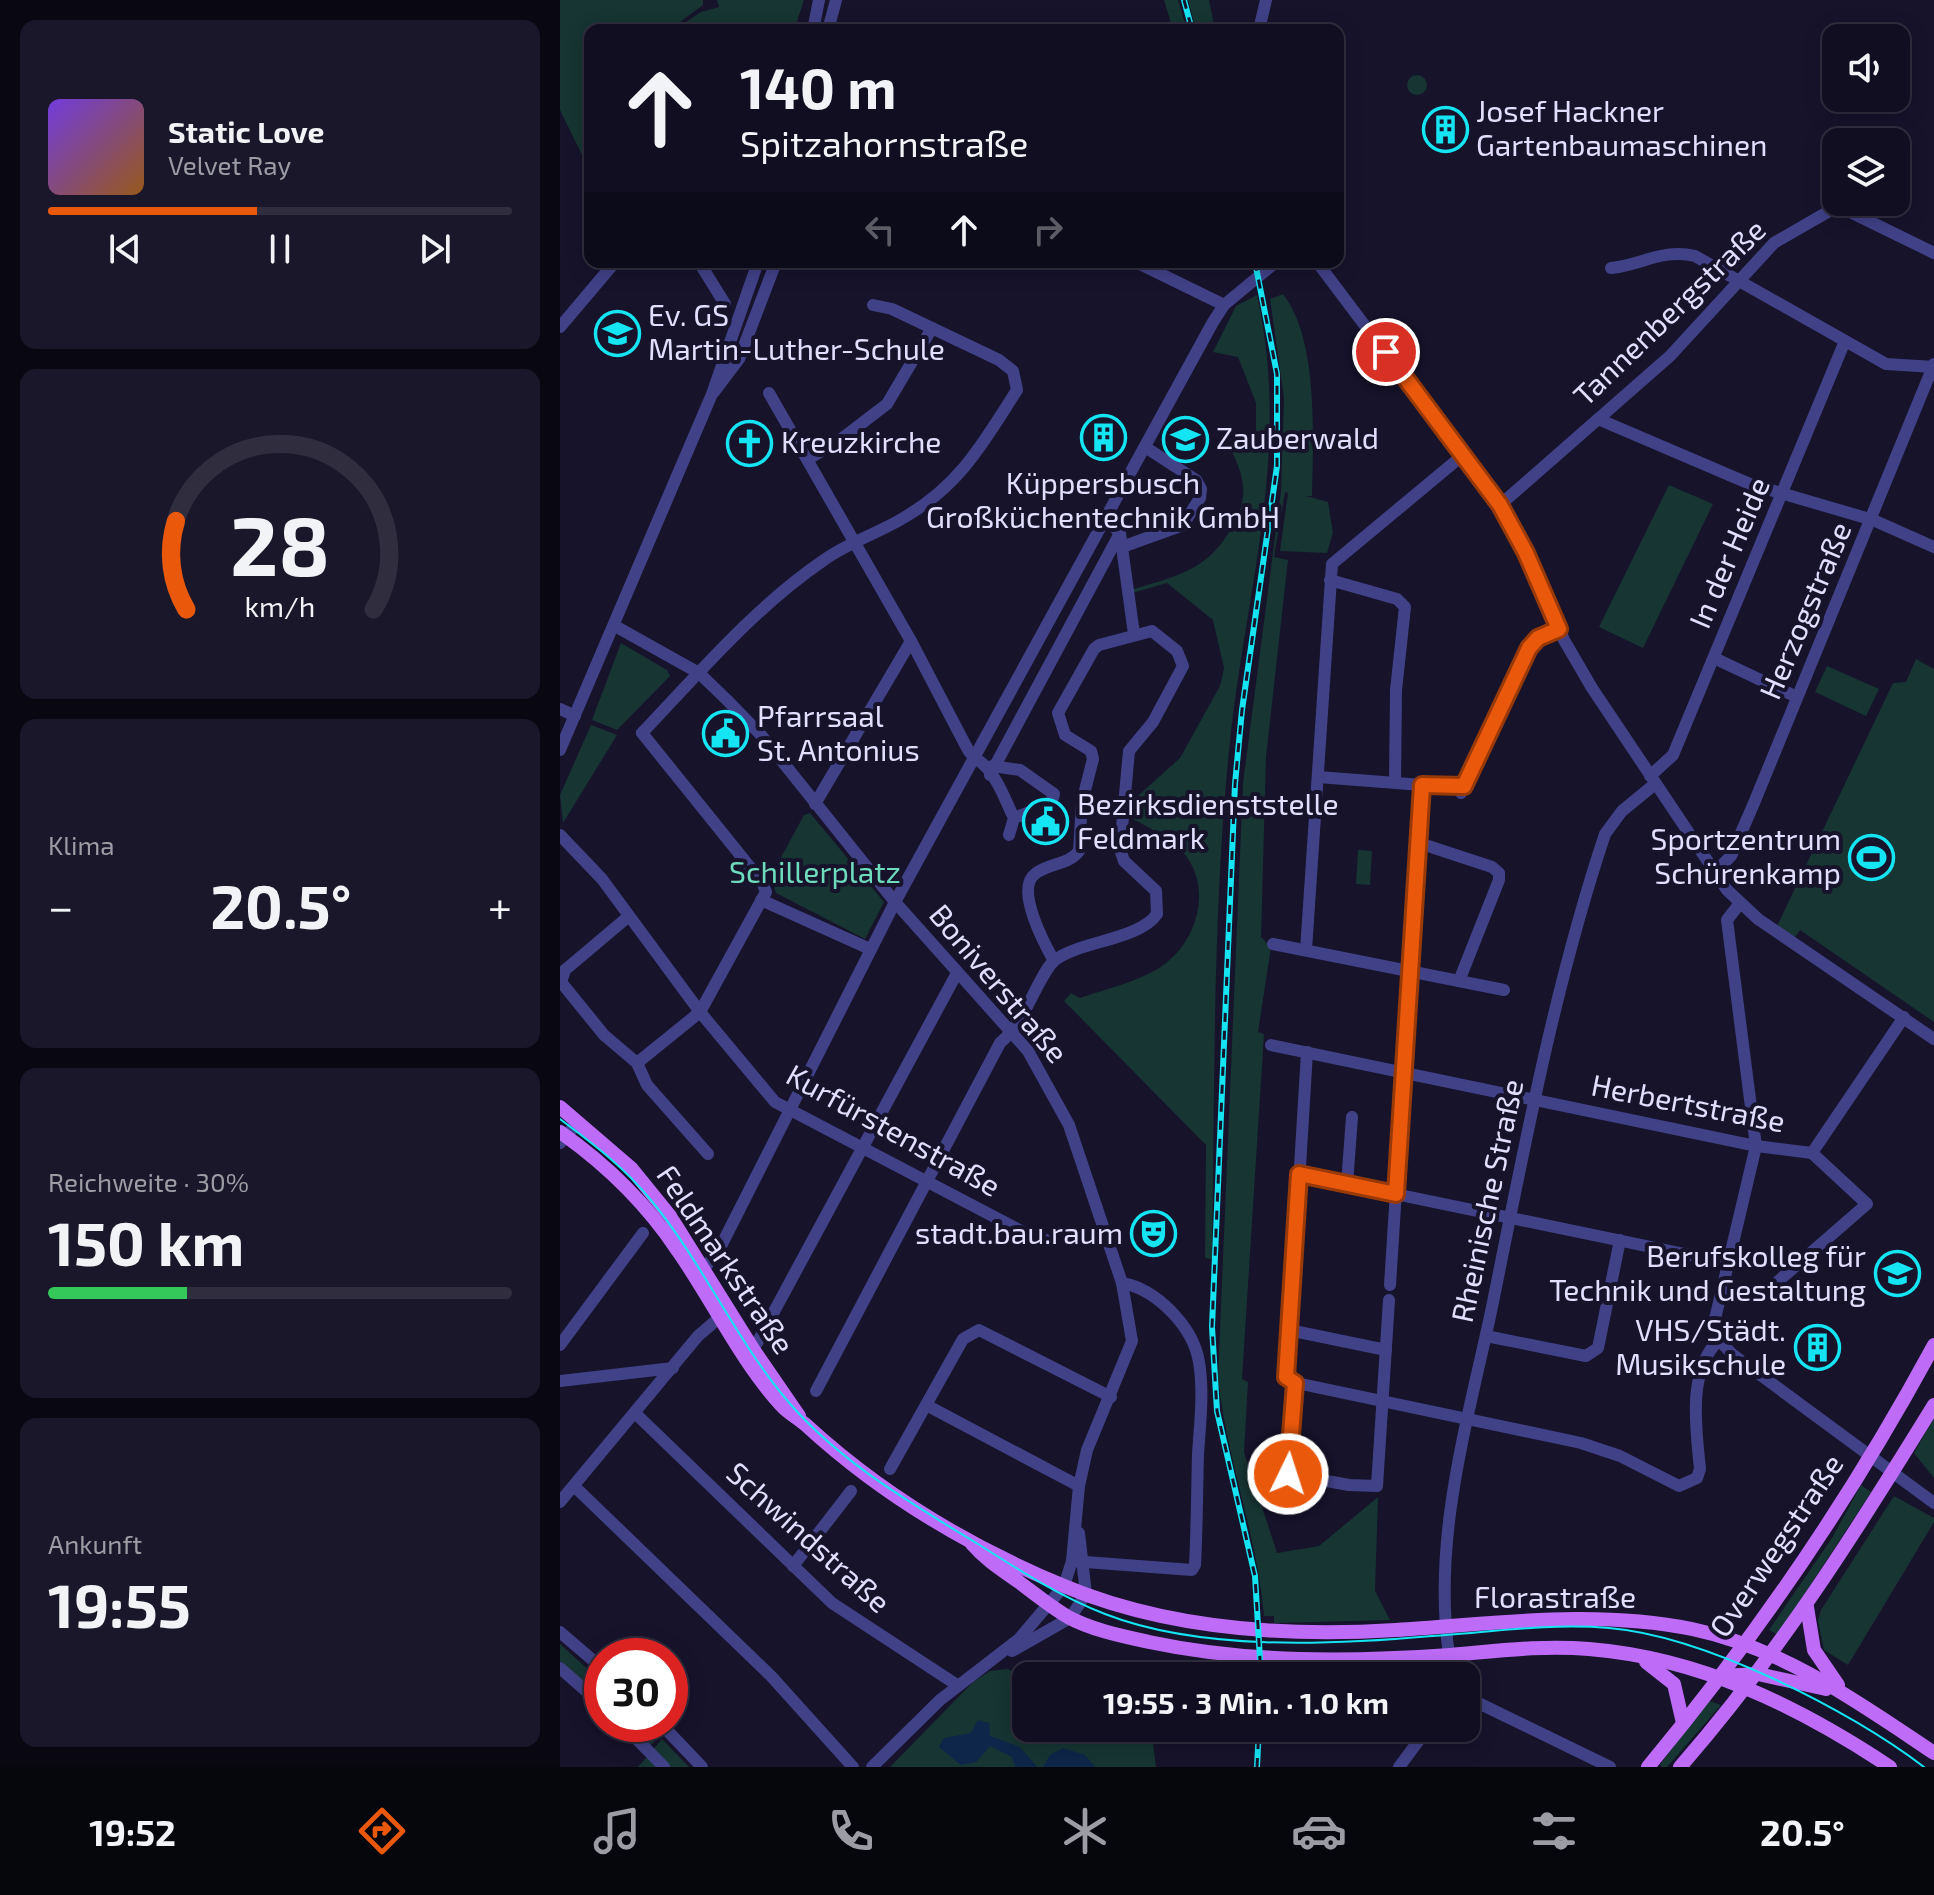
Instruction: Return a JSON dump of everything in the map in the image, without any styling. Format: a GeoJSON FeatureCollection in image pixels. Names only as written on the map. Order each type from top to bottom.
{"type":"FeatureCollection","features":[{"type":"Feature","properties":{"kind":"main road","name":"Feldmarkstraße"},"geometry":{"type":"LineString","coordinates":[[560,1107],[639,1177],[670,1216],[720,1317],[772,1394],[863,1473],[972,1544],[1064,1586],[1171,1617],[1250,1629]]}},
{"type":"Feature","properties":{"kind":"main road","name":"Feldmarkstraße"},"geometry":{"type":"LineString","coordinates":[[562,1137],[624,1184],[654,1218],[700,1274],[801,1420]]}},
{"type":"Feature","properties":{"kind":"main road","name":"Overwegstraße"},"geometry":{"type":"LineString","coordinates":[[1648,1767],[1745,1645],[1828,1525],[1934,1345]]}},
{"type":"Feature","properties":{"kind":"main road","name":"Overwegstraße"},"geometry":{"type":"LineString","coordinates":[[1680,1767],[1748,1688],[1807,1607],[1934,1405]]}},
{"type":"Feature","properties":{"kind":"main road","name":"Feldmarkstraße"},"geometry":{"type":"LineString","coordinates":[[972,1544],[985,1559],[1070,1618],[1116,1635],[1177,1648],[1249,1657]]}},
{"type":"Feature","properties":{"kind":"main road","name":"Florastraße"},"geometry":{"type":"LineString","coordinates":[[1807,1607],[1814,1650],[1822,1667],[1846,1694]]}},
{"type":"Feature","properties":{"kind":"main road","name":"Florastraße"},"geometry":{"type":"LineString","coordinates":[[1250,1629],[1395,1630],[1549,1618],[1622,1619],[1693,1629],[1772,1655],[1846,1694],[1934,1753]]}},
{"type":"Feature","properties":{"kind":"main road","name":"Florastraße"},"geometry":{"type":"LineString","coordinates":[[1249,1657],[1291,1660],[1449,1655],[1526,1647],[1590,1649],[1639,1657],[1719,1676],[1748,1688],[1834,1730],[1890,1767]]}},
{"type":"Feature","properties":{"kind":"main road","name":"Florastraße"},"geometry":{"type":"LineString","coordinates":[[1639,1657],[1674,1684],[1683,1723]]}},
{"type":"Feature","properties":{"kind":"main road"},"geometry":{"type":"LineString","coordinates":[[1719,1676],[1758,1674],[1846,1694]]}},
{"type":"Feature","properties":{"kind":"street"},"geometry":{"type":"LineString","coordinates":[[814,24],[819,0]]}},
{"type":"Feature","properties":{"kind":"street"},"geometry":{"type":"LineString","coordinates":[[830,24],[836,0]]}},
{"type":"Feature","properties":{"kind":"street"},"geometry":{"type":"LineString","coordinates":[[1260,24],[1266,0]]}},
{"type":"Feature","properties":{"kind":"street","name":"Tannenbergstraße"},"geometry":{"type":"LineString","coordinates":[[1500,505],[1670,356],[1774,243],[1838,206],[1934,253]]}},
{"type":"Feature","properties":{"kind":"street"},"geometry":{"type":"LineString","coordinates":[[1611,268],[1631,266],[1664,253],[1680,252],[1742,281],[1886,364],[1934,366]]}},
{"type":"Feature","properties":{"kind":"street"},"geometry":{"type":"LineString","coordinates":[[562,321],[610,268]]}},
{"type":"Feature","properties":{"kind":"street"},"geometry":{"type":"LineString","coordinates":[[703,268],[725,304]]}},
{"type":"Feature","properties":{"kind":"street"},"geometry":{"type":"LineString","coordinates":[[560,750],[712,394],[756,268]]}},
{"type":"Feature","properties":{"kind":"street"},"geometry":{"type":"LineString","coordinates":[[712,394],[727,379],[745,347],[774,268]]}},
{"type":"Feature","properties":{"kind":"street"},"geometry":{"type":"LineString","coordinates":[[1148,268],[1224,305]]}},
{"type":"Feature","properties":{"kind":"street"},"geometry":{"type":"LineString","coordinates":[[986,766],[986,733],[1224,305],[1269,268]]}},
{"type":"Feature","properties":{"kind":"street"},"geometry":{"type":"LineString","coordinates":[[1322,268],[1500,505],[1526,553],[1559,629],[1592,688],[1715,872],[1740,903],[1934,1039]]}},
{"type":"Feature","properties":{"kind":"street"},"geometry":{"type":"LineString","coordinates":[[637,1063],[700,1012],[766,892],[762,882],[642,733],[791,585],[854,541],[904,518],[938,494],[969,465],[1017,390],[1013,371],[999,360],[892,309],[873,305]]}},
{"type":"Feature","properties":{"kind":"street"},"geometry":{"type":"LineString","coordinates":[[808,459],[840,440],[887,404],[932,328]]}},
{"type":"Feature","properties":{"kind":"street"},"geometry":{"type":"LineString","coordinates":[[731,341],[745,347]]}},
{"type":"Feature","properties":{"kind":"street","name":"In der Heide"},"geometry":{"type":"LineString","coordinates":[[1652,780],[1670,761],[1845,341]]}},
{"type":"Feature","properties":{"kind":"street","name":"Herzogstraße"},"geometry":{"type":"LineString","coordinates":[[1715,872],[1731,856],[1928,396],[1934,366]]}},
{"type":"Feature","properties":{"kind":"street"},"geometry":{"type":"LineString","coordinates":[[769,393],[986,766],[1014,818],[1009,835]]}},
{"type":"Feature","properties":{"kind":"street"},"geometry":{"type":"LineString","coordinates":[[1598,419],[1783,496],[1873,520],[1934,547]]}},
{"type":"Feature","properties":{"kind":"street"},"geometry":{"type":"LineString","coordinates":[[1122,547],[1183,525],[1200,498],[1200,484],[1192,476],[1145,447]]}},
{"type":"Feature","properties":{"kind":"street"},"geometry":{"type":"LineString","coordinates":[[1306,950],[1332,564],[1463,455]]}},
{"type":"Feature","properties":{"kind":"street"},"geometry":{"type":"LineString","coordinates":[[1105,518],[1120,533],[1134,634]]}},
{"type":"Feature","properties":{"kind":"street"},"geometry":{"type":"LineString","coordinates":[[700,1274],[719,1250],[895,902],[1017,725],[1120,533]]}},
{"type":"Feature","properties":{"kind":"street"},"geometry":{"type":"LineString","coordinates":[[1330,580],[1397,599],[1405,607],[1396,690],[1395,782]]}},
{"type":"Feature","properties":{"kind":"street"},"geometry":{"type":"LineString","coordinates":[[1054,611],[1073,620]]}},
{"type":"Feature","properties":{"kind":"street","name":"Boniverstraße"},"geometry":{"type":"LineString","coordinates":[[615,626],[699,673],[761,735],[895,902],[1012,1033],[1043,1073],[1069,1125],[1122,1283],[1132,1341],[1087,1450],[1079,1486],[1078,1561],[1086,1594]]}},
{"type":"Feature","properties":{"kind":"street"},"geometry":{"type":"LineString","coordinates":[[1318,777],[1462,790],[1529,648],[1538,638],[1559,629]]}},
{"type":"Feature","properties":{"kind":"street"},"geometry":{"type":"LineString","coordinates":[[816,1391],[1000,1043],[1012,1033],[1054,961],[1140,927],[1157,914],[1156,891],[1120,856],[1127,758],[1153,722],[1183,666],[1177,651],[1152,631],[1134,634],[1094,649],[1058,713],[1065,735],[1091,751],[1093,759],[1082,802],[1079,851],[1071,858],[1034,874],[1027,886],[1027,898],[1054,961]]}},
{"type":"Feature","properties":{"kind":"street"},"geometry":{"type":"LineString","coordinates":[[815,804],[897,658],[911,641]]}},
{"type":"Feature","properties":{"kind":"street"},"geometry":{"type":"LineString","coordinates":[[1714,658],[1797,697]]}},
{"type":"Feature","properties":{"kind":"street"},"geometry":{"type":"LineString","coordinates":[[560,709],[575,716]]}},
{"type":"Feature","properties":{"kind":"street"},"geometry":{"type":"LineString","coordinates":[[986,733],[1017,725]]}},
{"type":"Feature","properties":{"kind":"street"},"geometry":{"type":"LineString","coordinates":[[986,766],[1020,770],[1054,794],[1051,804],[1014,818]]}},
{"type":"Feature","properties":{"kind":"street","name":"Rheinische Straße"},"geometry":{"type":"LineString","coordinates":[[1449,1655],[1445,1625],[1446,1528],[1536,1099],[1605,834],[1652,780]]}},
{"type":"Feature","properties":{"kind":"street"},"geometry":{"type":"LineString","coordinates":[[1390,1285],[1422,785]]}},
{"type":"Feature","properties":{"kind":"street","name":"Kurfürstenstraße"},"geometry":{"type":"LineString","coordinates":[[560,835],[583,857],[700,1012],[775,1102],[926,1182],[1046,1240]]}},
{"type":"Feature","properties":{"kind":"street"},"geometry":{"type":"LineString","coordinates":[[1419,843],[1492,867],[1499,873],[1499,880],[1459,981]]}},
{"type":"Feature","properties":{"kind":"street"},"geometry":{"type":"LineString","coordinates":[[761,900],[870,949]]}},
{"type":"Feature","properties":{"kind":"street"},"geometry":{"type":"LineString","coordinates":[[1740,903],[1727,920],[1756,1146],[1715,1319],[1719,1340],[1732,1354],[1934,1503]]}},
{"type":"Feature","properties":{"kind":"street"},"geometry":{"type":"LineString","coordinates":[[629,916],[565,970],[561,982],[604,1035],[637,1063],[647,1085],[708,1154]]}},
{"type":"Feature","properties":{"kind":"street"},"geometry":{"type":"LineString","coordinates":[[1273,944],[1504,990]]}},
{"type":"Feature","properties":{"kind":"street"},"geometry":{"type":"LineString","coordinates":[[757,1343],[957,973]]}},
{"type":"Feature","properties":{"kind":"street","name":"Herbertstraße"},"geometry":{"type":"LineString","coordinates":[[1271,1045],[1756,1146],[1812,1153],[1904,1017]]}},
{"type":"Feature","properties":{"kind":"street"},"geometry":{"type":"LineString","coordinates":[[1307,1052],[1286,1377],[1295,1383],[1594,1447],[1620,1456],[1679,1486],[1690,1482],[1700,1469],[1697,1399],[1702,1365],[1708,1350],[1719,1340]]}},
{"type":"Feature","properties":{"kind":"street"},"geometry":{"type":"LineString","coordinates":[[1347,1184],[1352,1117]]}},
{"type":"Feature","properties":{"kind":"street"},"geometry":{"type":"LineString","coordinates":[[562,1137],[578,1122]]}},
{"type":"Feature","properties":{"kind":"street"},"geometry":{"type":"LineString","coordinates":[[1722,1287],[1756,1295],[1768,1290],[1867,1204],[1812,1153]]}},
{"type":"Feature","properties":{"kind":"street"},"geometry":{"type":"LineString","coordinates":[[1299,1174],[1728,1263]]}},
{"type":"Feature","properties":{"kind":"street"},"geometry":{"type":"LineString","coordinates":[[560,1345],[643,1233]]}},
{"type":"Feature","properties":{"kind":"street"},"geometry":{"type":"LineString","coordinates":[[1486,1336],[1586,1356],[1593,1354],[1598,1348],[1620,1240]]}},
{"type":"Feature","properties":{"kind":"street"},"geometry":{"type":"LineString","coordinates":[[1078,1561],[1192,1570],[1195,1565],[1201,1403],[1199,1359],[1187,1335],[1164,1304],[1149,1291],[1122,1283]]}},
{"type":"Feature","properties":{"kind":"street"},"geometry":{"type":"LineString","coordinates":[[1295,1383],[1288,1474],[1349,1485],[1377,1486],[1389,1300]]}},
{"type":"Feature","properties":{"kind":"street"},"geometry":{"type":"LineString","coordinates":[[560,1502],[698,1336],[720,1317]]}},
{"type":"Feature","properties":{"kind":"street"},"geometry":{"type":"LineString","coordinates":[[890,1469],[963,1339],[979,1330],[1111,1397]]}},
{"type":"Feature","properties":{"kind":"street"},"geometry":{"type":"LineString","coordinates":[[1289,1330],[1386,1350]]}},
{"type":"Feature","properties":{"kind":"street"},"geometry":{"type":"LineString","coordinates":[[560,1381],[673,1368]]}},
{"type":"Feature","properties":{"kind":"street"},"geometry":{"type":"LineString","coordinates":[[928,1406],[1079,1486]]}},
{"type":"Feature","properties":{"kind":"street","name":"Schwindstraße"},"geometry":{"type":"LineString","coordinates":[[636,1414],[793,1566],[856,1621],[957,1685]]}},
{"type":"Feature","properties":{"kind":"street"},"geometry":{"type":"LineString","coordinates":[[574,1486],[771,1676],[853,1767]]}},
{"type":"Feature","properties":{"kind":"street"},"geometry":{"type":"LineString","coordinates":[[793,1566],[851,1491]]}},
{"type":"Feature","properties":{"kind":"street","name":"Boniverstraße"},"geometry":{"type":"LineString","coordinates":[[1000,1655],[1051,1605],[1078,1561]]}},
{"type":"Feature","properties":{"kind":"street"},"geometry":{"type":"LineString","coordinates":[[872,1767],[957,1685],[1000,1655],[1032,1642],[1070,1618],[1086,1594]]}},
{"type":"Feature","properties":{"kind":"street"},"geometry":{"type":"LineString","coordinates":[[560,1632],[584,1653]]}},
{"type":"Feature","properties":{"kind":"street"},"geometry":{"type":"LineString","coordinates":[[560,1668],[584,1689]]}},
{"type":"Feature","properties":{"kind":"street"},"geometry":{"type":"LineString","coordinates":[[1480,1704],[1610,1767]]}},
{"type":"Feature","properties":{"kind":"street"},"geometry":{"type":"LineString","coordinates":[[640,1742],[664,1767]]}},
{"type":"Feature","properties":{"kind":"street"},"geometry":{"type":"LineString","coordinates":[[678,1742],[702,1767]]}},
{"type":"Feature","properties":{"kind":"street"},"geometry":{"type":"LineString","coordinates":[[1399,1767],[1418,1742]]}},
{"type":"Feature","properties":{"kind":"green space"},"geometry":{"type":"Polygon","coordinates":[[[560,0],[703,0],[703,5],[677,24],[584,24],[583,157],[560,110],[560,0]]]}},
{"type":"Feature","properties":{"kind":"green space"},"geometry":{"type":"Polygon","coordinates":[[[717,0],[804,0],[796,24],[683,24],[701,12],[719,7],[717,0]]]}},
{"type":"Feature","properties":{"kind":"green space"},"geometry":{"type":"Polygon","coordinates":[[[1164,0],[1178,0],[1185,24],[1171,24],[1164,0]]]}},
{"type":"Feature","properties":{"kind":"green space"},"geometry":{"type":"Polygon","coordinates":[[[1188,0],[1209,0],[1214,24],[1194,24],[1188,0]]]}},
{"type":"Feature","properties":{"kind":"green space"},"geometry":{"type":"Polygon","coordinates":[[[1413,75],[1421,75],[1427,85],[1421,95],[1413,95],[1407,89],[1407,81],[1413,75]]]}},
{"type":"Feature","properties":{"kind":"green space"},"geometry":{"type":"Polygon","coordinates":[[[1283,294],[1295,314],[1308,363],[1313,419],[1313,473],[1312,496],[1306,496],[1328,502],[1333,533],[1327,553],[1280,551],[1288,493],[1285,492],[1274,557],[1288,560],[1266,757],[1261,937],[1271,947],[1258,1032],[1264,1034],[1242,1379],[1248,1382],[1244,1452],[1277,1553],[1319,1546],[1378,1497],[1375,1591],[1390,1620],[1274,1623],[1274,1616],[1264,1616],[1255,1555],[1228,1437],[1218,1377],[1243,783],[1281,491],[1284,398],[1270,299],[1283,294]]]}},
{"type":"Feature","properties":{"kind":"green space"},"geometry":{"type":"Polygon","coordinates":[[[1257,295],[1270,407],[1268,461],[1256,568],[1231,732],[1220,863],[1212,1259],[1205,1258],[1206,1145],[1064,1001],[1071,993],[1080,998],[1133,980],[1166,963],[1180,949],[1197,915],[1197,878],[1189,861],[1171,841],[1128,816],[1130,803],[1180,758],[1220,686],[1224,668],[1213,620],[1167,583],[1132,593],[1131,590],[1176,576],[1201,563],[1223,542],[1241,508],[1242,481],[1232,452],[1256,446],[1256,403],[1238,357],[1213,352],[1236,306],[1257,295]]]}},
{"type":"Feature","properties":{"kind":"green space"},"geometry":{"type":"Polygon","coordinates":[[[1669,485],[1713,504],[1643,648],[1599,627],[1669,485]]]}},
{"type":"Feature","properties":{"kind":"green space"},"geometry":{"type":"Polygon","coordinates":[[[621,643],[667,670],[670,676],[617,730],[592,720],[621,643]]]}},
{"type":"Feature","properties":{"kind":"green space","name":"Sportzentrum Schürenkamp"},"geometry":{"type":"Polygon","coordinates":[[[1916,659],[1934,669],[1934,1022],[1800,930],[1795,937],[1777,926],[1893,683],[1906,682],[1916,659]]]}},
{"type":"Feature","properties":{"kind":"green space"},"geometry":{"type":"Polygon","coordinates":[[[1827,666],[1879,689],[1866,716],[1815,692],[1827,666]]]}},
{"type":"Feature","properties":{"kind":"green space"},"geometry":{"type":"Polygon","coordinates":[[[591,725],[617,735],[563,823],[560,795],[591,725]]]}},
{"type":"Feature","properties":{"kind":"green space","name":"Schillerplatz"},"geometry":{"type":"Polygon","coordinates":[[[810,813],[884,902],[865,939],[776,893],[771,876],[804,815],[810,813]]]}},
{"type":"Feature","properties":{"kind":"green space"},"geometry":{"type":"Polygon","coordinates":[[[1358,850],[1372,851],[1370,885],[1356,884],[1358,850]]]}},
{"type":"Feature","properties":{"kind":"green space"},"geometry":{"type":"Polygon","coordinates":[[[1934,1418],[1934,1478],[1914,1453],[1934,1418]]]}},
{"type":"Feature","properties":{"kind":"green space"},"geometry":{"type":"Polygon","coordinates":[[[1861,1485],[1871,1492],[1778,1635],[1769,1630],[1832,1538],[1861,1485]]]}},
{"type":"Feature","properties":{"kind":"green space"},"geometry":{"type":"Polygon","coordinates":[[[1894,1496],[1934,1518],[1934,1522],[1848,1665],[1824,1650],[1818,1621],[1821,1610],[1894,1496]]]}},
{"type":"Feature","properties":{"kind":"green space"},"geometry":{"type":"Polygon","coordinates":[[[560,1644],[584,1666],[584,1689],[560,1667],[560,1644]]]}},
{"type":"Feature","properties":{"kind":"green space"},"geometry":{"type":"Polygon","coordinates":[[[990,1671],[1012,1671],[1012,1742],[1153,1742],[1156,1767],[890,1767],[973,1682],[990,1671]]]}},
{"type":"Feature","properties":{"kind":"green space"},"geometry":{"type":"Polygon","coordinates":[[[1707,1700],[1721,1705],[1667,1767],[1662,1767],[1660,1765],[1707,1700]]]}},
{"type":"Feature","properties":{"kind":"green space"},"geometry":{"type":"Polygon","coordinates":[[[639,1742],[654,1742],[647,1750],[639,1742]]]}},
{"type":"Feature","properties":{"kind":"green space"},"geometry":{"type":"Polygon","coordinates":[[[659,1742],[665,1742],[689,1767],[638,1767],[659,1742]]]}},
{"type":"Feature","properties":{"kind":"water"},"geometry":{"type":"Polygon","coordinates":[[[978,1720],[989,1723],[990,1736],[1020,1747],[1037,1767],[1015,1767],[1012,1757],[990,1746],[976,1762],[961,1765],[939,1747],[944,1738],[971,1733],[978,1720]]]}},
{"type":"Feature","properties":{"kind":"water"},"geometry":{"type":"Polygon","coordinates":[[[1063,1748],[1085,1755],[1095,1767],[1043,1767],[1050,1755],[1063,1748]]]}},
{"type":"Feature","properties":{"kind":"tram line"},"geometry":{"type":"LineString","coordinates":[[560,1119],[619,1166],[650,1199],[685,1246],[763,1370],[801,1416],[824,1438],[898,1494],[1024,1573],[1072,1599],[1142,1626],[1224,1640],[1352,1642],[1565,1627],[1609,1628],[1647,1634],[1688,1645],[1774,1679],[1856,1722],[1924,1767]]}},
{"type":"Feature","properties":{"kind":"railway"},"geometry":{"type":"LineString","coordinates":[[1184,0],[1190,24]]}},
{"type":"Feature","properties":{"kind":"railway"},"geometry":{"type":"LineString","coordinates":[[1256,268],[1277,374],[1277,466],[1242,710],[1235,784],[1212,1327],[1217,1411],[1255,1576],[1260,1662]]}},
{"type":"Feature","properties":{"kind":"railway"},"geometry":{"type":"LineString","coordinates":[[1257,1767],[1258,1742]]}},
{"type":"Feature","properties":{"kind":"place","name":"Josef Hackner Gartenbaumaschinen"},"geometry":{"type":"Point","coordinates":[1445,129]}},
{"type":"Feature","properties":{"kind":"place","name":"Ev. GS Martin-Luther-Schule"},"geometry":{"type":"Point","coordinates":[617,333]}},
{"type":"Feature","properties":{"kind":"place","name":"Küppersbusch Großküchentechnik GmbH"},"geometry":{"type":"Point","coordinates":[1103,438]}},
{"type":"Feature","properties":{"kind":"place","name":"Zauberwald"},"geometry":{"type":"Point","coordinates":[1185,439]}},
{"type":"Feature","properties":{"kind":"place","name":"Kreuzkirche"},"geometry":{"type":"Point","coordinates":[750,443]}},
{"type":"Feature","properties":{"kind":"place","name":"Pfarrsaal St. Antonius"},"geometry":{"type":"Point","coordinates":[726,734]}},
{"type":"Feature","properties":{"kind":"place","name":"Bezirksdienststelle Feldmark"},"geometry":{"type":"Point","coordinates":[1046,822]}},
{"type":"Feature","properties":{"kind":"place","name":"Sportzentrum Schürenkamp"},"geometry":{"type":"Point","coordinates":[1872,857]}},
{"type":"Feature","properties":{"kind":"place","name":"stadt.bau.raum"},"geometry":{"type":"Point","coordinates":[1154,1234]}},
{"type":"Feature","properties":{"kind":"place","name":"Berufskolleg für Technik und Gestaltung"},"geometry":{"type":"Point","coordinates":[1897,1274]}},
{"type":"Feature","properties":{"kind":"place","name":"VHS/Städt. Musikschule"},"geometry":{"type":"Point","coordinates":[1817,1348]}},
{"type":"Feature","properties":{"kind":"route"},"geometry":{"type":"LineString","coordinates":[[1288,1474],[1295,1383],[1287,1381],[1286,1377],[1299,1174],[1396,1194],[1422,785],[1464,786],[1529,648],[1538,638],[1559,629],[1526,553],[1500,505],[1386,352]]}}]}
